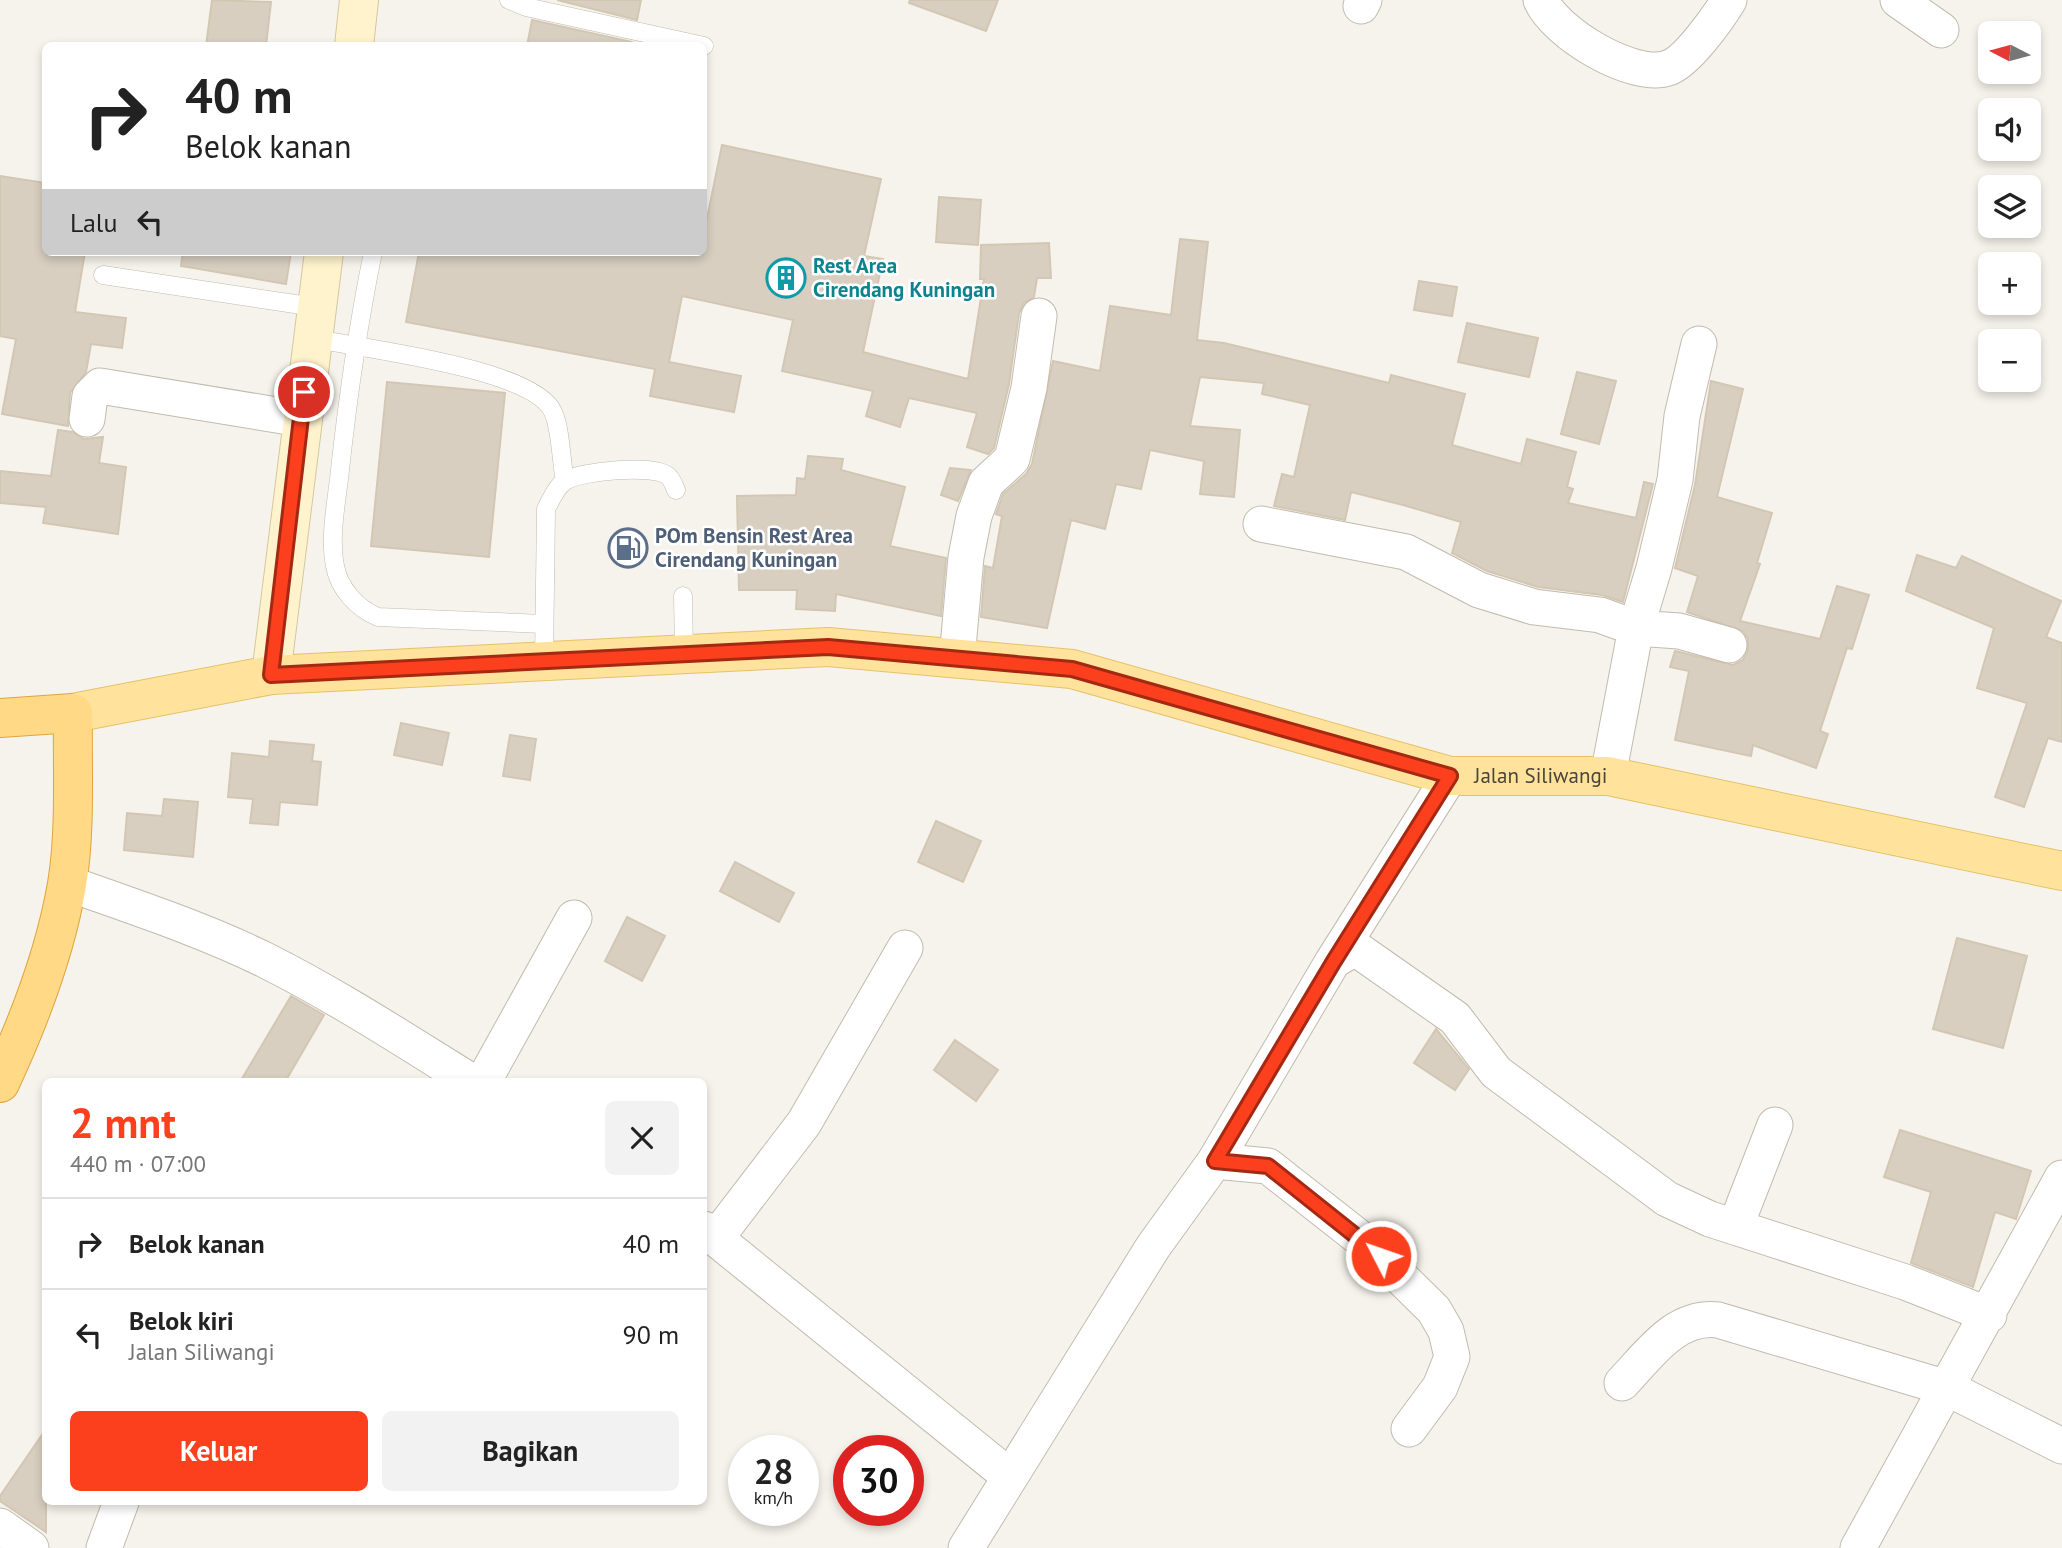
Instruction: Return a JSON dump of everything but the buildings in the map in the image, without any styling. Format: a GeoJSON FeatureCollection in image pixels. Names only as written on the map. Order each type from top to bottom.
{"type":"FeatureCollection","features":[{"type":"Feature","properties":{"kind":"highway"},"geometry":{"type":"LineString","coordinates":[[0,719],[73,712],[67,883],[57,928],[15,1050],[0,1083]]}},
{"type":"Feature","properties":{"kind":"main road"},"geometry":{"type":"LineString","coordinates":[[354,42],[359,0]]}},
{"type":"Feature","properties":{"kind":"main road"},"geometry":{"type":"LineString","coordinates":[[271,675],[323,256]]}},
{"type":"Feature","properties":{"kind":"main road","name":"Jalan Siliwangi"},"geometry":{"type":"LineString","coordinates":[[73,712],[271,675],[828,647],[1072,669],[1450,776],[1608,776],[2062,871]]}},
{"type":"Feature","properties":{"kind":"street"},"geometry":{"type":"LineString","coordinates":[[1541,0],[1545,10],[1578,40],[1640,70],[1652,71],[1676,64],[1725,2]]}},
{"type":"Feature","properties":{"kind":"street"},"geometry":{"type":"LineString","coordinates":[[1898,0],[1941,30]]}},
{"type":"Feature","properties":{"kind":"street"},"geometry":{"type":"LineString","coordinates":[[957,659],[966,557],[974,516],[986,483],[1012,459],[1029,388],[1039,316]]}},
{"type":"Feature","properties":{"kind":"street"},"geometry":{"type":"LineString","coordinates":[[1608,776],[1636,628],[1675,480],[1682,416],[1699,344]]}},
{"type":"Feature","properties":{"kind":"street"},"geometry":{"type":"LineString","coordinates":[[87,419],[90,396],[100,386],[301,419]]}},
{"type":"Feature","properties":{"kind":"street"},"geometry":{"type":"LineString","coordinates":[[1261,524],[1406,552],[1479,590],[1534,607],[1600,615],[1636,628],[1678,631],[1729,645]]}},
{"type":"Feature","properties":{"kind":"street"},"geometry":{"type":"LineString","coordinates":[[966,1548],[1153,1247],[1215,1161],[1334,961],[1450,776]]}},
{"type":"Feature","properties":{"kind":"street"},"geometry":{"type":"LineString","coordinates":[[67,883],[167,918],[265,960],[355,1010],[466,1078]]}},
{"type":"Feature","properties":{"kind":"street"},"geometry":{"type":"LineString","coordinates":[[485,1078],[574,918]]}},
{"type":"Feature","properties":{"kind":"street"},"geometry":{"type":"LineString","coordinates":[[905,948],[804,1124],[710,1234],[1009,1476]]}},
{"type":"Feature","properties":{"kind":"street"},"geometry":{"type":"LineString","coordinates":[[1334,961],[1355,948],[1455,1018],[1496,1072],[1668,1199],[1710,1219],[1736,1225],[1905,1282],[1989,1315]]}},
{"type":"Feature","properties":{"kind":"street"},"geometry":{"type":"LineString","coordinates":[[1736,1225],[1775,1125]]}},
{"type":"Feature","properties":{"kind":"street"},"geometry":{"type":"LineString","coordinates":[[1215,1161],[1268,1166],[1366,1243],[1434,1310],[1446,1331],[1452,1357],[1440,1387],[1409,1429]]}},
{"type":"Feature","properties":{"kind":"street"},"geometry":{"type":"LineString","coordinates":[[1858,1548],[1989,1315],[2062,1178]]}},
{"type":"Feature","properties":{"kind":"street"},"geometry":{"type":"LineString","coordinates":[[1622,1384],[1665,1338],[1684,1324],[1701,1318],[1718,1320],[1947,1388],[2062,1446]]}},
{"type":"Feature","properties":{"kind":"street"},"geometry":{"type":"LineString","coordinates":[[104,1548],[120,1505]]}},
{"type":"Feature","properties":{"kind":"street"},"geometry":{"type":"LineString","coordinates":[[0,1526],[30,1548]]}},
{"type":"Feature","properties":{"kind":"lane"},"geometry":{"type":"LineString","coordinates":[[509,0],[526,7],[686,42]]}},
{"type":"Feature","properties":{"kind":"lane"},"geometry":{"type":"LineString","coordinates":[[372,256],[354,346],[334,521],[335,567],[349,595],[363,611],[378,617],[544,624]]}},
{"type":"Feature","properties":{"kind":"lane"},"geometry":{"type":"LineString","coordinates":[[103,275],[313,323],[354,346],[461,365],[531,390],[553,411],[565,481]]}},
{"type":"Feature","properties":{"kind":"lane"},"geometry":{"type":"LineString","coordinates":[[544,661],[546,509],[565,481],[585,474],[656,471],[668,476],[676,490]]}},
{"type":"Feature","properties":{"kind":"lane"},"geometry":{"type":"LineString","coordinates":[[683,596],[684,654]]}},
{"type":"Feature","properties":{"kind":"place","name":"Rest Area Cirendang Kuningan"},"geometry":{"type":"Point","coordinates":[786,278]}},
{"type":"Feature","properties":{"kind":"place","name":"POm Bensin Rest Area Cirendang Kuningan"},"geometry":{"type":"Point","coordinates":[628,548]}},
{"type":"Feature","properties":{"kind":"route"},"geometry":{"type":"LineString","coordinates":[[304,392],[271,675],[828,647],[1072,669],[1450,776],[1334,961],[1215,1161],[1268,1166],[1381,1256]]}}]}
